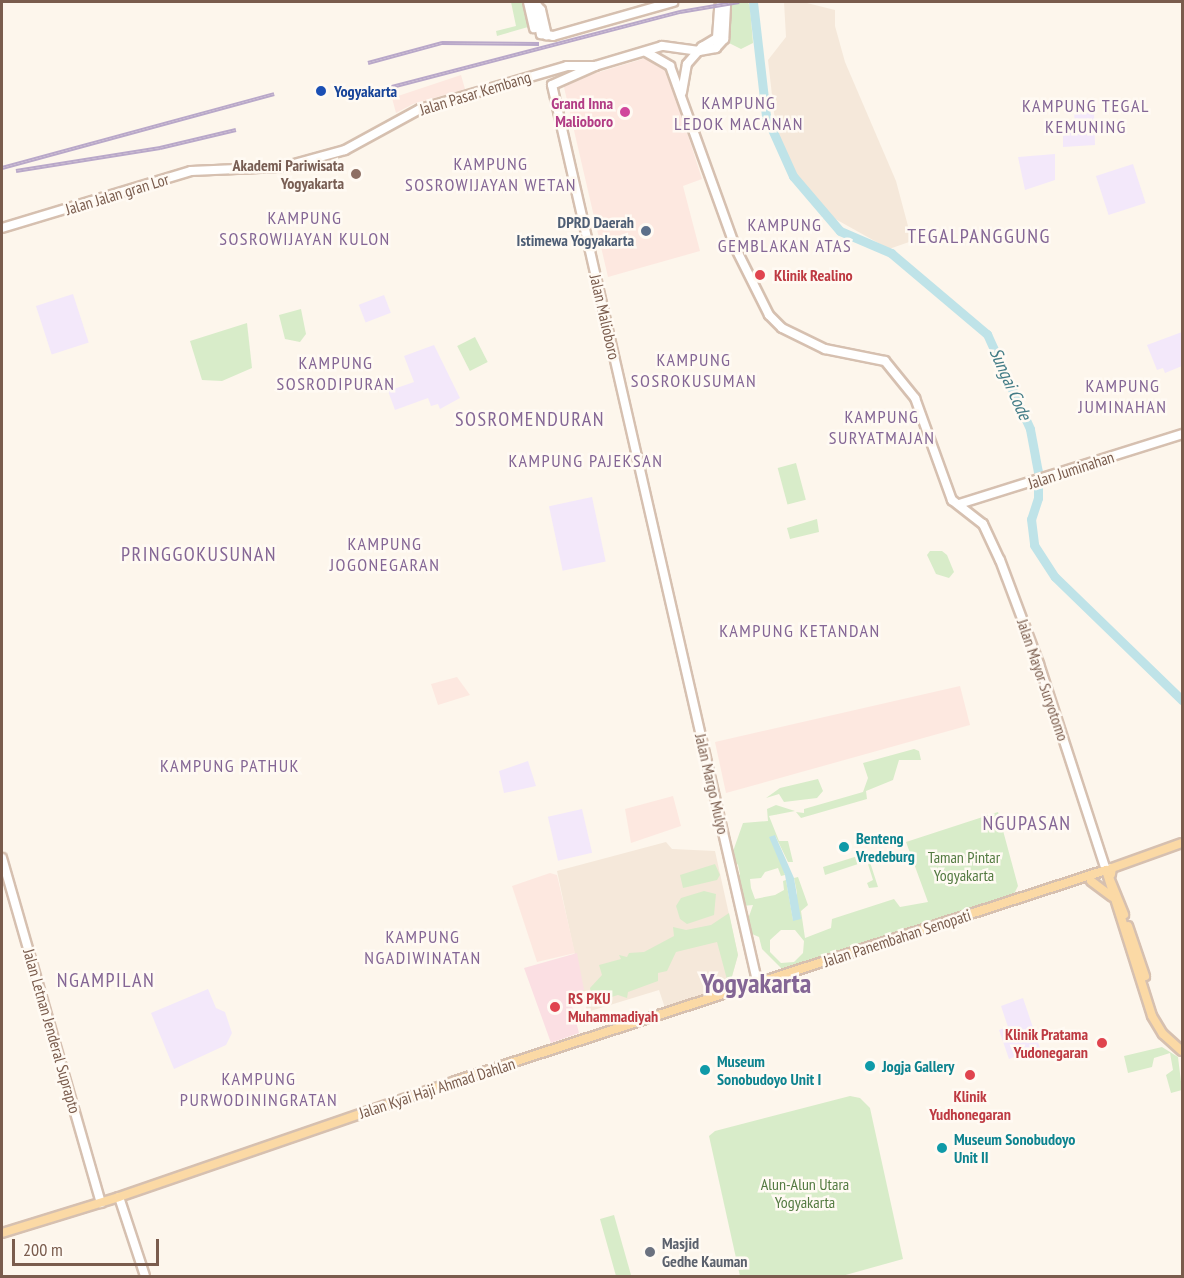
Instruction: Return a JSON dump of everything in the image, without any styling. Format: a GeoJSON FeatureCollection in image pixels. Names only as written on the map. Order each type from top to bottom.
{"type":"FeatureCollection","features":[{"type":"Feature","properties":{"kind":"main road"},"geometry":{"type":"LineString","coordinates":[[528,2],[541,33]]}},
{"type":"Feature","properties":{"kind":"main road"},"geometry":{"type":"LineString","coordinates":[[534,2],[541,33]]}},
{"type":"Feature","properties":{"kind":"main road"},"geometry":{"type":"LineString","coordinates":[[541,33],[673,2]]}},
{"type":"Feature","properties":{"kind":"main road"},"geometry":{"type":"LineString","coordinates":[[682,97],[684,71],[699,51],[717,38],[723,6]]}},
{"type":"Feature","properties":{"kind":"main road"},"geometry":{"type":"LineString","coordinates":[[595,66],[668,45],[699,51]]}},
{"type":"Feature","properties":{"kind":"main road"},"geometry":{"type":"LineString","coordinates":[[645,51],[669,64],[735,247],[768,315],[782,328],[825,349],[874,357],[891,364],[915,399],[949,494],[959,504]]}},
{"type":"Feature","properties":{"kind":"main road","name":"Jalan Pasar Kembang"},"geometry":{"type":"LineString","coordinates":[[233,170],[280,168],[339,152],[416,110],[571,65],[595,66]]}},
{"type":"Feature","properties":{"kind":"main road","name":"Jalan Malioboro"},"geometry":{"type":"LineString","coordinates":[[595,66],[552,85],[666,584]]}},
{"type":"Feature","properties":{"kind":"main road","name":"Jalan Jalan gran Lor"},"geometry":{"type":"LineString","coordinates":[[2,228],[185,173],[233,170]]}},
{"type":"Feature","properties":{"kind":"main road","name":"Jalan Juminahan"},"geometry":{"type":"LineString","coordinates":[[959,504],[1182,434]]}},
{"type":"Feature","properties":{"kind":"main road"},"geometry":{"type":"LineString","coordinates":[[969,511],[975,500]]}},
{"type":"Feature","properties":{"kind":"main road","name":"Jalan Mayor Suryotomo"},"geometry":{"type":"LineString","coordinates":[[959,504],[969,511],[989,533],[1024,622],[1109,872]]}},
{"type":"Feature","properties":{"kind":"main road","name":"Jalan Margo Mulyo"},"geometry":{"type":"LineString","coordinates":[[666,584],[758,985]]}},
{"type":"Feature","properties":{"kind":"main road","name":"Jalan Panembahan Senopati"},"geometry":{"type":"LineString","coordinates":[[758,985],[1091,880],[1182,843]]}},
{"type":"Feature","properties":{"kind":"main road","name":"Jalan Letnan Jenderal Suprapto"},"geometry":{"type":"LineString","coordinates":[[2,858],[101,1203]]}},
{"type":"Feature","properties":{"kind":"main road"},"geometry":{"type":"LineString","coordinates":[[1109,872],[1112,897],[1157,1023],[1163,1034],[1182,1051]]}},
{"type":"Feature","properties":{"kind":"main road"},"geometry":{"type":"LineString","coordinates":[[1109,872],[1157,1023]]}},
{"type":"Feature","properties":{"kind":"main road","name":"Jalan Panembahan Senopati"},"geometry":{"type":"LineString","coordinates":[[758,985],[1109,872]]}},
{"type":"Feature","properties":{"kind":"main road"},"geometry":{"type":"LineString","coordinates":[[1091,880],[1112,897]]}},
{"type":"Feature","properties":{"kind":"main road","name":"Jalan Kyai Haji Ahmad Dahlan"},"geometry":{"type":"LineString","coordinates":[[2,1233],[119,1197],[446,1083],[758,985]]}},
{"type":"Feature","properties":{"kind":"main road"},"geometry":{"type":"LineString","coordinates":[[119,1197],[145,1276]]}},
{"type":"Feature","properties":{"kind":"shaded area"},"geometry":{"type":"Polygon","coordinates":[[[784,2],[803,2],[835,10],[835,26],[845,62],[896,181],[912,241],[889,249],[830,216],[788,163],[777,139],[768,60],[786,37],[784,2]]]}},
{"type":"Feature","properties":{"kind":"shaded area"},"geometry":{"type":"Polygon","coordinates":[[[649,57],[666,67],[702,179],[683,186],[700,251],[608,277],[563,83],[649,57]]]}},
{"type":"Feature","properties":{"kind":"shaded area"},"geometry":{"type":"Polygon","coordinates":[[[461,75],[465,89],[413,104],[396,113],[392,98],[461,75]]]}},
{"type":"Feature","properties":{"kind":"shaded area"},"geometry":{"type":"Polygon","coordinates":[[[1094,112],[1095,145],[1063,147],[1063,122],[1075,122],[1074,114],[1094,112]]]}},
{"type":"Feature","properties":{"kind":"shaded area"},"geometry":{"type":"Polygon","coordinates":[[[1055,154],[1055,180],[1025,190],[1018,157],[1055,154]]]}},
{"type":"Feature","properties":{"kind":"shaded area"},"geometry":{"type":"Polygon","coordinates":[[[1133,164],[1146,203],[1109,215],[1096,176],[1133,164]]]}},
{"type":"Feature","properties":{"kind":"shaded area"},"geometry":{"type":"Polygon","coordinates":[[[73,294],[89,343],[52,355],[36,306],[73,294]]]}},
{"type":"Feature","properties":{"kind":"shaded area"},"geometry":{"type":"Polygon","coordinates":[[[384,295],[391,313],[366,322],[359,305],[384,295]]]}},
{"type":"Feature","properties":{"kind":"shaded area"},"geometry":{"type":"Polygon","coordinates":[[[1182,332],[1182,366],[1165,373],[1163,368],[1157,370],[1147,345],[1182,332]]]}},
{"type":"Feature","properties":{"kind":"shaded area"},"geometry":{"type":"Polygon","coordinates":[[[434,345],[460,398],[440,409],[438,404],[431,406],[428,398],[395,410],[388,391],[414,382],[404,356],[434,345]]]}},
{"type":"Feature","properties":{"kind":"shaded area"},"geometry":{"type":"Polygon","coordinates":[[[592,497],[606,562],[563,571],[549,506],[592,497]]]}},
{"type":"Feature","properties":{"kind":"shaded area"},"geometry":{"type":"Polygon","coordinates":[[[457,677],[470,695],[438,705],[431,684],[457,677]]]}},
{"type":"Feature","properties":{"kind":"shaded area"},"geometry":{"type":"Polygon","coordinates":[[[960,686],[970,725],[726,793],[715,742],[960,686]]]}},
{"type":"Feature","properties":{"kind":"shaded area"},"geometry":{"type":"Polygon","coordinates":[[[528,761],[536,786],[504,793],[499,771],[528,761]]]}},
{"type":"Feature","properties":{"kind":"shaded area"},"geometry":{"type":"Polygon","coordinates":[[[673,796],[681,826],[631,843],[625,809],[673,796]]]}},
{"type":"Feature","properties":{"kind":"shaded area"},"geometry":{"type":"Polygon","coordinates":[[[582,809],[592,853],[558,861],[548,817],[582,809]]]}},
{"type":"Feature","properties":{"kind":"shaded area"},"geometry":{"type":"Polygon","coordinates":[[[666,842],[672,849],[715,851],[738,955],[729,987],[665,1008],[659,990],[587,1012],[557,871],[666,842]]]}},
{"type":"Feature","properties":{"kind":"shaded area"},"geometry":{"type":"Polygon","coordinates":[[[550,873],[557,875],[575,953],[537,962],[512,886],[550,873]]]}},
{"type":"Feature","properties":{"kind":"shaded area","name":"RS PKU Muhammadiyah"},"geometry":{"type":"Polygon","coordinates":[[[577,953],[584,990],[569,994],[579,1033],[551,1043],[524,968],[577,953]]]}},
{"type":"Feature","properties":{"kind":"shaded area"},"geometry":{"type":"Polygon","coordinates":[[[208,989],[216,1008],[225,1012],[232,1033],[226,1045],[174,1069],[151,1013],[208,989]]]}},
{"type":"Feature","properties":{"kind":"shaded area"},"geometry":{"type":"Polygon","coordinates":[[[1023,998],[1040,1048],[1009,1059],[999,1030],[1008,1027],[1001,1006],[1023,998]]]}},
{"type":"Feature","properties":{"kind":"green space"},"geometry":{"type":"Polygon","coordinates":[[[511,2],[522,2],[528,27],[497,36],[496,31],[516,26],[511,2]]]}},
{"type":"Feature","properties":{"kind":"green space"},"geometry":{"type":"Polygon","coordinates":[[[729,2],[748,2],[750,7],[753,43],[741,49],[729,43],[729,2]]]}},
{"type":"Feature","properties":{"kind":"green space"},"geometry":{"type":"Polygon","coordinates":[[[301,309],[306,334],[300,342],[285,339],[279,315],[301,309]]]}},
{"type":"Feature","properties":{"kind":"green space"},"geometry":{"type":"Polygon","coordinates":[[[247,323],[252,368],[222,381],[202,380],[190,341],[247,323]]]}},
{"type":"Feature","properties":{"kind":"green space"},"geometry":{"type":"Polygon","coordinates":[[[475,337],[488,362],[470,371],[457,346],[475,337]]]}},
{"type":"Feature","properties":{"kind":"green space"},"geometry":{"type":"Polygon","coordinates":[[[796,463],[806,500],[787,505],[778,468],[796,463]]]}},
{"type":"Feature","properties":{"kind":"green space"},"geometry":{"type":"Polygon","coordinates":[[[817,519],[819,532],[790,539],[787,528],[817,519]]]}},
{"type":"Feature","properties":{"kind":"green space"},"geometry":{"type":"Polygon","coordinates":[[[930,551],[942,551],[947,555],[954,572],[949,578],[936,574],[927,555],[930,551]]]}},
{"type":"Feature","properties":{"kind":"green space"},"geometry":{"type":"Polygon","coordinates":[[[914,749],[919,751],[921,760],[899,760],[893,780],[866,791],[867,799],[801,818],[796,812],[804,813],[804,809],[863,792],[868,778],[863,763],[914,749]]]}},
{"type":"Feature","properties":{"kind":"green space"},"geometry":{"type":"Polygon","coordinates":[[[818,779],[823,791],[817,798],[784,802],[779,794],[766,798],[780,788],[818,779]]]}},
{"type":"Feature","properties":{"kind":"green space","name":"Taman Pintar Yogyakarta"},"geometry":{"type":"Polygon","coordinates":[[[776,805],[795,811],[769,816],[779,841],[788,841],[793,862],[788,862],[775,835],[785,875],[781,876],[778,868],[765,872],[761,878],[750,879],[751,888],[755,899],[775,895],[784,890],[783,881],[786,880],[793,920],[797,893],[794,878],[798,877],[808,905],[801,911],[805,938],[831,928],[832,919],[894,899],[900,907],[928,902],[906,842],[998,812],[1018,886],[1014,894],[782,969],[762,949],[759,937],[752,934],[747,922],[753,905],[742,906],[735,880],[740,874],[738,865],[731,857],[743,823],[768,821],[767,809],[776,805]],[[781,930],[770,940],[770,952],[781,963],[794,962],[803,953],[804,941],[795,930],[781,930]]]}},
{"type":"Feature","properties":{"kind":"green space"},"geometry":{"type":"Polygon","coordinates":[[[864,854],[868,856],[878,887],[869,888],[867,883],[873,880],[867,861],[825,875],[823,867],[864,854]]]}},
{"type":"Feature","properties":{"kind":"green space"},"geometry":{"type":"Polygon","coordinates":[[[715,864],[720,875],[717,880],[683,888],[680,875],[715,864]]]}},
{"type":"Feature","properties":{"kind":"green space"},"geometry":{"type":"Polygon","coordinates":[[[704,891],[716,894],[714,915],[687,924],[680,919],[676,906],[681,898],[704,891]]]}},
{"type":"Feature","properties":{"kind":"green space"},"geometry":{"type":"Polygon","coordinates":[[[729,913],[738,955],[729,987],[717,942],[676,952],[667,971],[658,973],[658,981],[628,992],[627,998],[618,995],[592,1003],[590,988],[602,975],[599,965],[621,959],[619,955],[627,957],[629,953],[644,952],[674,936],[673,927],[686,930],[711,925],[729,913]]]}},
{"type":"Feature","properties":{"kind":"green space"},"geometry":{"type":"Polygon","coordinates":[[[1162,1047],[1178,1057],[1182,1090],[1171,1093],[1166,1075],[1173,1070],[1170,1053],[1154,1058],[1152,1067],[1128,1073],[1124,1056],[1162,1047]]]}},
{"type":"Feature","properties":{"kind":"green space","name":"Alun-Alun Utara Yogyakarta"},"geometry":{"type":"Polygon","coordinates":[[[850,1096],[860,1098],[870,1108],[903,1259],[842,1276],[740,1276],[709,1136],[715,1131],[850,1096]]]}},
{"type":"Feature","properties":{"kind":"green space"},"geometry":{"type":"Polygon","coordinates":[[[614,1215],[631,1275],[627,1276],[616,1276],[600,1219],[614,1215]]]}},
{"type":"Feature","properties":{"kind":"water"},"geometry":{"type":"Polygon","coordinates":[[[775,835],[794,878],[801,919],[793,921],[785,875],[769,837],[775,835]]]}},
{"type":"Feature","properties":{"kind":"waterway","name":"Sungai Code"},"geometry":{"type":"LineString","coordinates":[[753,2],[766,116],[793,176],[840,231],[891,253],[987,334],[1030,429],[1038,472],[1038,498],[1031,519],[1034,545],[1055,577],[1182,700]]}},
{"type":"Feature","properties":{"kind":"railway"},"geometry":{"type":"LineString","coordinates":[[388,88],[680,12],[739,2]]}},
{"type":"Feature","properties":{"kind":"railway"},"geometry":{"type":"LineString","coordinates":[[368,63],[442,43],[539,44]]}},
{"type":"Feature","properties":{"kind":"railway"},"geometry":{"type":"LineString","coordinates":[[2,168],[274,94]]}},
{"type":"Feature","properties":{"kind":"railway"},"geometry":{"type":"LineString","coordinates":[[16,171],[160,148],[236,130]]}},
{"type":"Feature","properties":{"kind":"place","name":"Yogyakarta"},"geometry":{"type":"Point","coordinates":[321,91]}},
{"type":"Feature","properties":{"kind":"place","name":"Grand Inna Malioboro"},"geometry":{"type":"Point","coordinates":[625,112]}},
{"type":"Feature","properties":{"kind":"place","name":"Akademi Pariwisata Yogyakarta"},"geometry":{"type":"Point","coordinates":[356,174]}},
{"type":"Feature","properties":{"kind":"place","name":"DPRD Daerah Istimewa Yogyakarta"},"geometry":{"type":"Point","coordinates":[646,231]}},
{"type":"Feature","properties":{"kind":"place","name":"Klinik Realino"},"geometry":{"type":"Point","coordinates":[760,275]}},
{"type":"Feature","properties":{"kind":"place","name":"Benteng Vredeburg"},"geometry":{"type":"Point","coordinates":[844,847]}},
{"type":"Feature","properties":{"kind":"place","name":"RS PKU Muhammadiyah"},"geometry":{"type":"Point","coordinates":[555,1007]}},
{"type":"Feature","properties":{"kind":"place","name":"Klinik Pratama Yudonegaran"},"geometry":{"type":"Point","coordinates":[1102,1043]}},
{"type":"Feature","properties":{"kind":"place","name":"Jogja Gallery"},"geometry":{"type":"Point","coordinates":[870,1066]}},
{"type":"Feature","properties":{"kind":"place","name":"Museum Sonobudoyo Unit I"},"geometry":{"type":"Point","coordinates":[705,1070]}},
{"type":"Feature","properties":{"kind":"place","name":"Klinik Yudhonegaran"},"geometry":{"type":"Point","coordinates":[970,1075]}},
{"type":"Feature","properties":{"kind":"place","name":"Museum Sonobudoyo Unit II"},"geometry":{"type":"Point","coordinates":[942,1148]}},
{"type":"Feature","properties":{"kind":"place","name":"Masjid Gedhe Kauman"},"geometry":{"type":"Point","coordinates":[650,1252]}},
{"type":"Feature","properties":{"kind":"district","name":"KAMPUNG LEDOK MACANAN"},"geometry":{"type":"Point","coordinates":[739,114]}},
{"type":"Feature","properties":{"kind":"district","name":"KAMPUNG TEGAL KEMUNING"},"geometry":{"type":"Point","coordinates":[1086,117]}},
{"type":"Feature","properties":{"kind":"district","name":"KAMPUNG SOSROWIJAYAN WETAN"},"geometry":{"type":"Point","coordinates":[491,175]}},
{"type":"Feature","properties":{"kind":"district","name":"KAMPUNG SOSROWIJAYAN KULON"},"geometry":{"type":"Point","coordinates":[305,229]}},
{"type":"Feature","properties":{"kind":"district","name":"KAMPUNG GEMBLAKAN ATAS"},"geometry":{"type":"Point","coordinates":[785,236]}},
{"type":"Feature","properties":{"kind":"district","name":"TEGALPANGGUNG"},"geometry":{"type":"Point","coordinates":[979,236]}},
{"type":"Feature","properties":{"kind":"district","name":"KAMPUNG SOSROKUSUMAN"},"geometry":{"type":"Point","coordinates":[694,371]}},
{"type":"Feature","properties":{"kind":"district","name":"KAMPUNG SOSRODIPURAN"},"geometry":{"type":"Point","coordinates":[336,374]}},
{"type":"Feature","properties":{"kind":"district","name":"KAMPUNG JUMINAHAN"},"geometry":{"type":"Point","coordinates":[1123,397]}},
{"type":"Feature","properties":{"kind":"district","name":"SOSROMENDURAN"},"geometry":{"type":"Point","coordinates":[530,419]}},
{"type":"Feature","properties":{"kind":"district","name":"KAMPUNG SURYATMAJAN"},"geometry":{"type":"Point","coordinates":[882,428]}},
{"type":"Feature","properties":{"kind":"district","name":"KAMPUNG PAJEKSAN"},"geometry":{"type":"Point","coordinates":[586,461]}},
{"type":"Feature","properties":{"kind":"district","name":"PRINGGOKUSUNAN"},"geometry":{"type":"Point","coordinates":[199,554]}},
{"type":"Feature","properties":{"kind":"district","name":"KAMPUNG JOGONEGARAN"},"geometry":{"type":"Point","coordinates":[385,555]}},
{"type":"Feature","properties":{"kind":"district","name":"KAMPUNG KETANDAN"},"geometry":{"type":"Point","coordinates":[800,631]}},
{"type":"Feature","properties":{"kind":"district","name":"KAMPUNG PATHUK"},"geometry":{"type":"Point","coordinates":[230,766]}},
{"type":"Feature","properties":{"kind":"district","name":"NGUPASAN"},"geometry":{"type":"Point","coordinates":[1027,823]}},
{"type":"Feature","properties":{"kind":"district","name":"KAMPUNG NGADIWINATAN"},"geometry":{"type":"Point","coordinates":[423,948]}},
{"type":"Feature","properties":{"kind":"district","name":"NGAMPILAN"},"geometry":{"type":"Point","coordinates":[106,980]}},
{"type":"Feature","properties":{"kind":"district","name":"Yogyakarta"},"geometry":{"type":"Point","coordinates":[756,983]}},
{"type":"Feature","properties":{"kind":"district","name":"KAMPUNG PURWODININGRATAN"},"geometry":{"type":"Point","coordinates":[259,1090]}}]}
